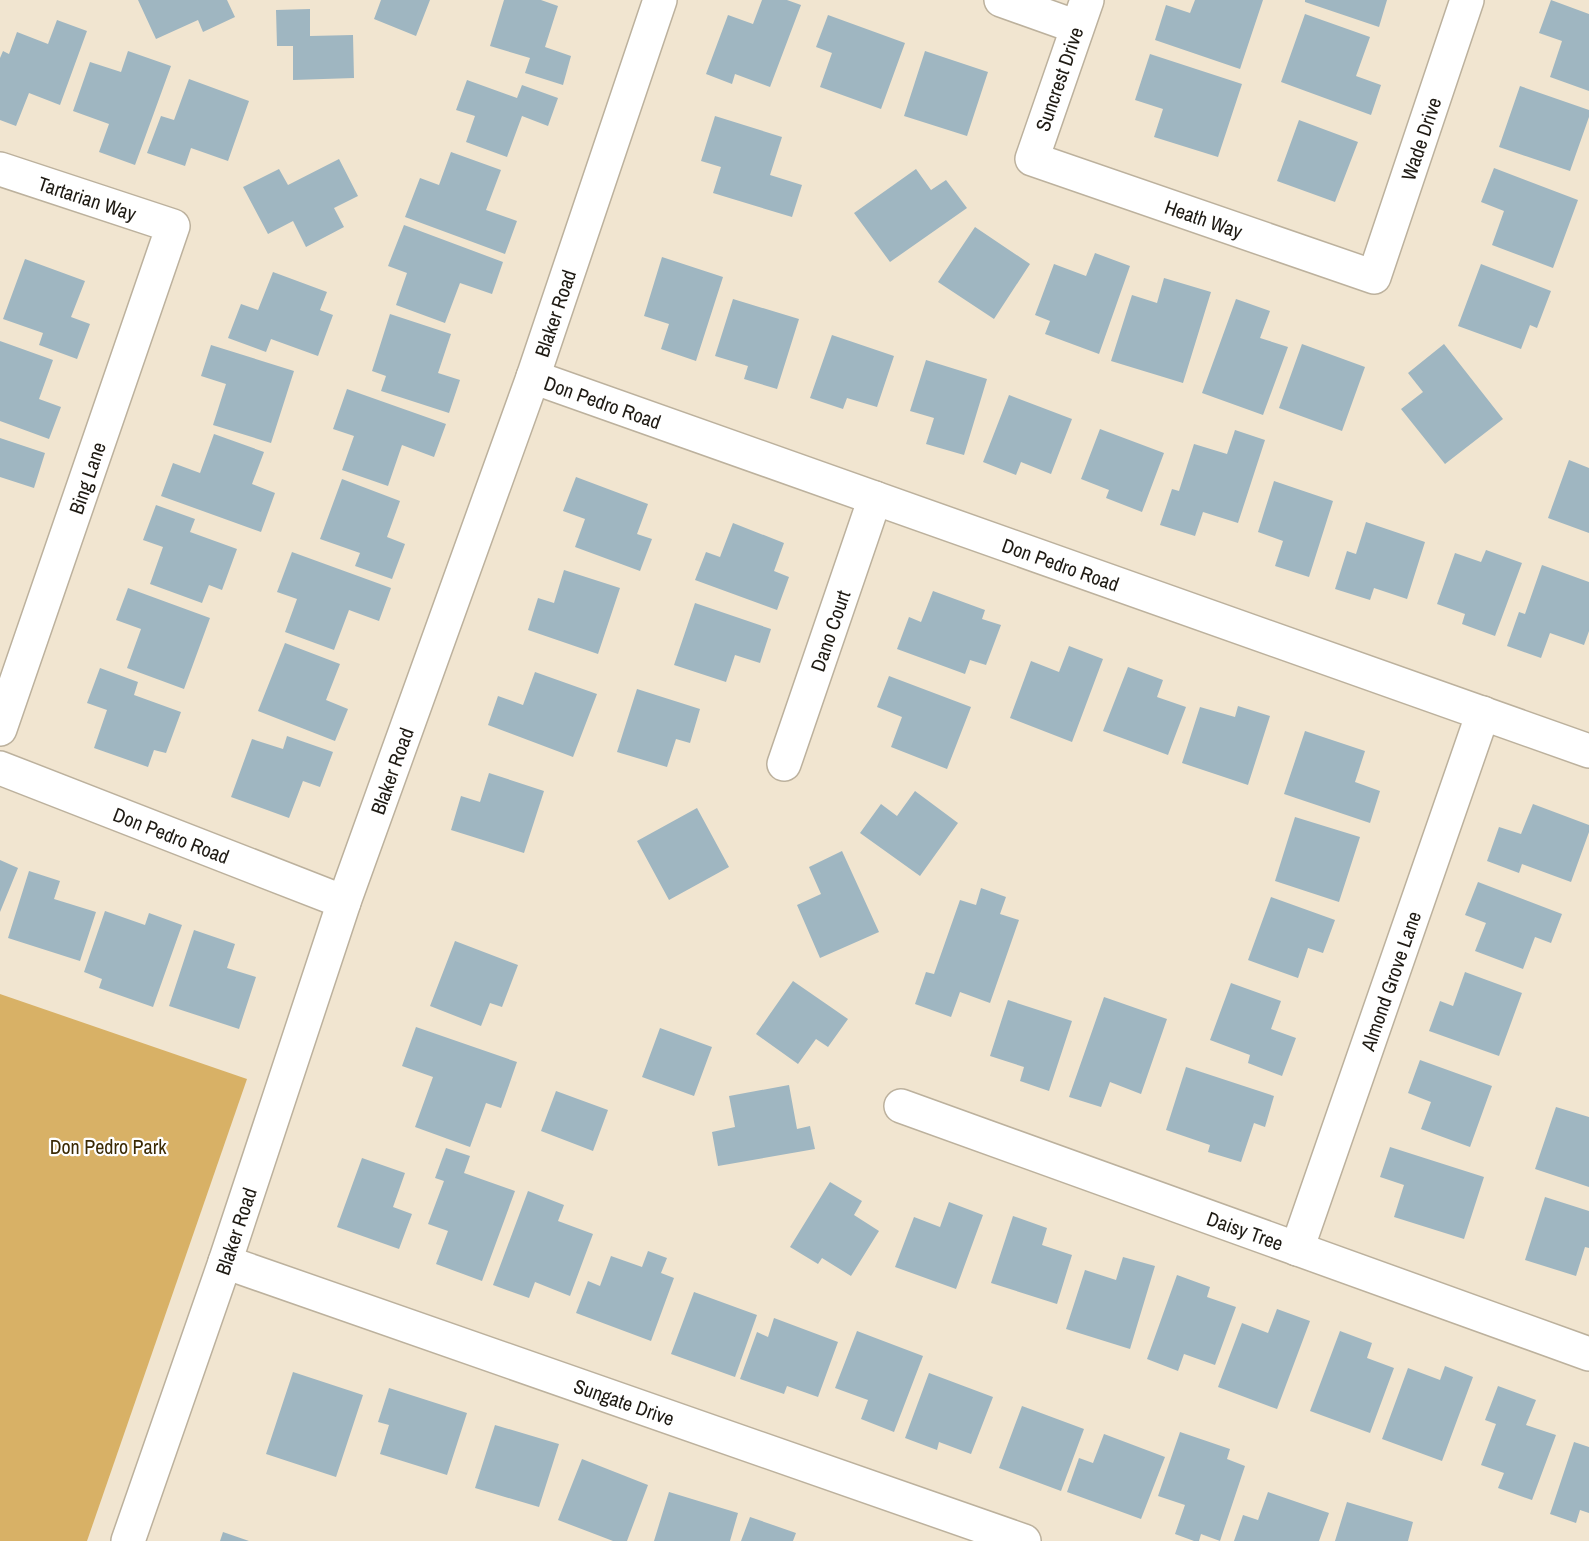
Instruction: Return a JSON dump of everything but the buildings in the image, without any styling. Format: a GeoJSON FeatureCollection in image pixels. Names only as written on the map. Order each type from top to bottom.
{"type":"FeatureCollection","features":[{"type":"Feature","properties":{"kind":"street","name":"Blaker Road"},"geometry":{"type":"LineString","coordinates":[[128,1541],[225,1262],[344,902],[533,377],[660,0]]}},
{"type":"Feature","properties":{"kind":"street"},"geometry":{"type":"LineString","coordinates":[[1001,0],[1082,13]]}},
{"type":"Feature","properties":{"kind":"street","name":"Wade Drive"},"geometry":{"type":"LineString","coordinates":[[1374,277],[1467,0]]}},
{"type":"Feature","properties":{"kind":"street","name":"Suncrest Drive"},"geometry":{"type":"LineString","coordinates":[[1032,159],[1082,13]]}},
{"type":"Feature","properties":{"kind":"street","name":"Heath Way"},"geometry":{"type":"LineString","coordinates":[[1032,159],[1374,277]]}},
{"type":"Feature","properties":{"kind":"street","name":"Tartarian Way"},"geometry":{"type":"LineString","coordinates":[[0,168],[173,226]]}},
{"type":"Feature","properties":{"kind":"street","name":"Bing Lane"},"geometry":{"type":"LineString","coordinates":[[0,729],[173,226]]}},
{"type":"Feature","properties":{"kind":"street","name":"Don Pedro Road"},"geometry":{"type":"LineString","coordinates":[[533,377],[1589,751]]}},
{"type":"Feature","properties":{"kind":"street","name":"Dano Court"},"geometry":{"type":"LineString","coordinates":[[784,764],[875,498]]}},
{"type":"Feature","properties":{"kind":"street","name":"Almond Grove Lane"},"geometry":{"type":"LineString","coordinates":[[1297,1249],[1483,713]]}},
{"type":"Feature","properties":{"kind":"street","name":"Don Pedro Road"},"geometry":{"type":"LineString","coordinates":[[0,768],[344,902]]}},
{"type":"Feature","properties":{"kind":"street","name":"Daisy Tree"},"geometry":{"type":"LineString","coordinates":[[901,1106],[1589,1354]]}},
{"type":"Feature","properties":{"kind":"street","name":"Sungate Drive"},"geometry":{"type":"LineString","coordinates":[[225,1262],[1024,1541]]}},
{"type":"Feature","properties":{"kind":"green space","name":"Don Pedro Park"},"geometry":{"type":"Polygon","coordinates":[[[0,994],[247,1079],[87,1541],[0,1541],[0,994]]]}}]}
